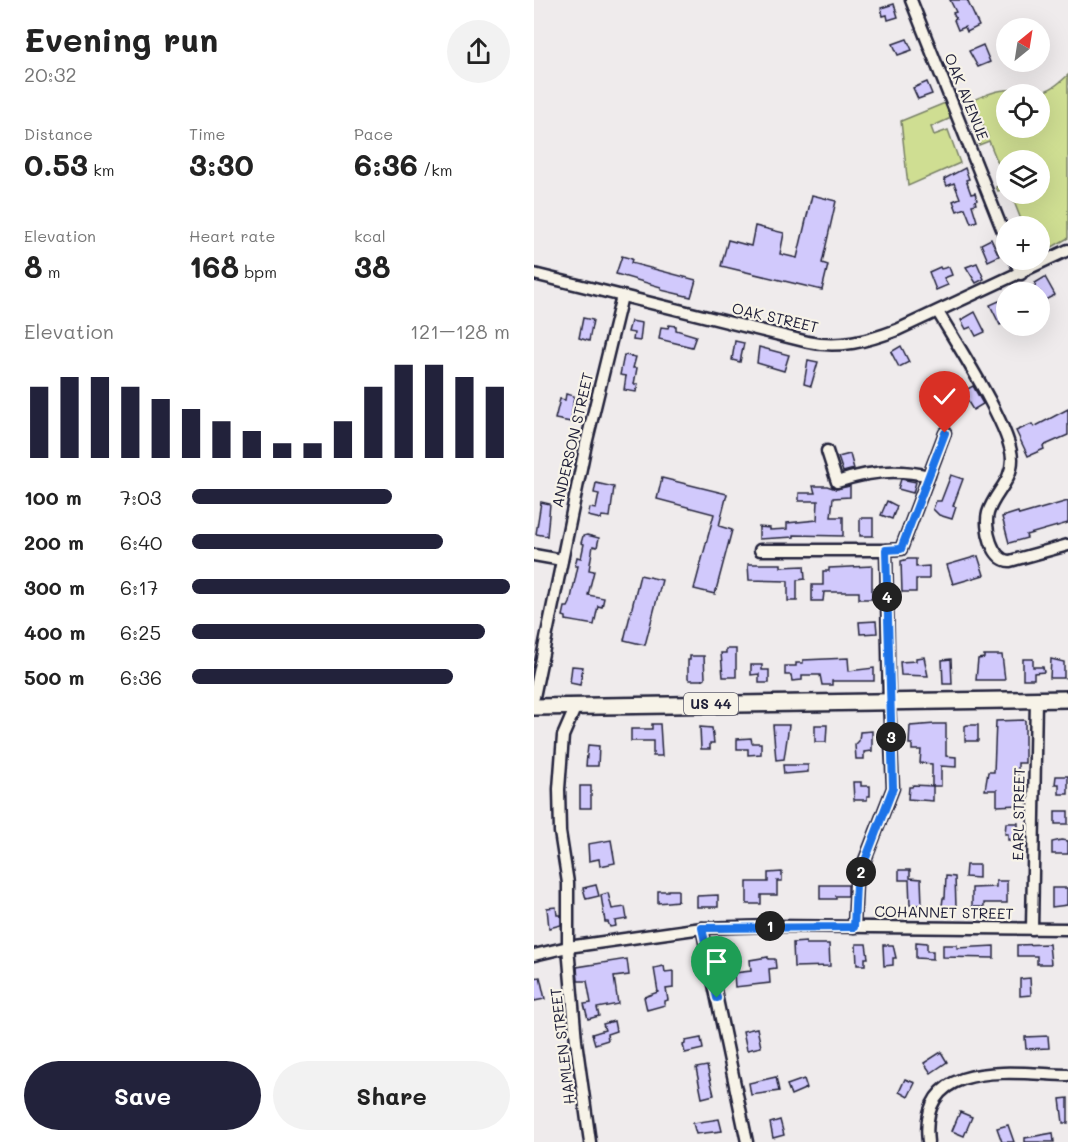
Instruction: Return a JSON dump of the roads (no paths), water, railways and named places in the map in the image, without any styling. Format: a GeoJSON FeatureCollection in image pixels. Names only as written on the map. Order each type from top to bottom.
{"type":"FeatureCollection","features":[{"type":"Feature","properties":{"kind":"highway","name":"US 44"},"geometry":{"type":"LineString","coordinates":[[534,707],[1068,699]]}},
{"type":"Feature","properties":{"kind":"street","name":"OAK AVENUE"},"geometry":{"type":"LineString","coordinates":[[912,0],[997,216]]}},
{"type":"Feature","properties":{"kind":"street","name":"OAK STREET"},"geometry":{"type":"LineString","coordinates":[[534,274],[825,344],[843,344],[871,339],[938,312],[1068,250]]}},
{"type":"Feature","properties":{"kind":"street"},"geometry":{"type":"LineString","coordinates":[[1019,270],[1021,274]]}},
{"type":"Feature","properties":{"kind":"street","name":"ANDERSON STREET"},"geometry":{"type":"LineString","coordinates":[[534,698],[586,444],[622,296]]}},
{"type":"Feature","properties":{"kind":"street"},"geometry":{"type":"LineString","coordinates":[[938,312],[996,414],[1009,443],[1012,459],[1010,473],[988,513],[987,522],[994,553],[1001,560],[1010,561],[1068,545]]}},
{"type":"Feature","properties":{"kind":"street"},"geometry":{"type":"LineString","coordinates":[[760,550],[901,549],[945,433]]}},
{"type":"Feature","properties":{"kind":"street"},"geometry":{"type":"LineString","coordinates":[[827,451],[837,482],[855,476],[893,470],[929,476]]}},
{"type":"Feature","properties":{"kind":"street"},"geometry":{"type":"LineString","coordinates":[[854,927],[856,884],[893,788],[886,550]]}},
{"type":"Feature","properties":{"kind":"street"},"geometry":{"type":"LineString","coordinates":[[534,555],[562,560]]}},
{"type":"Feature","properties":{"kind":"street","name":"EARL STREET"},"geometry":{"type":"LineString","coordinates":[[1032,929],[1036,699]]}},
{"type":"Feature","properties":{"kind":"street","name":"HAMLEN STREET"},"geometry":{"type":"LineString","coordinates":[[576,706],[563,736],[559,789],[560,832],[568,883],[568,947],[576,1041],[590,1142]]}},
{"type":"Feature","properties":{"kind":"street"},"geometry":{"type":"LineString","coordinates":[[702,928],[747,1142]]}},
{"type":"Feature","properties":{"kind":"street","name":"COHANNET STREET"},"geometry":{"type":"LineString","coordinates":[[534,955],[568,947],[702,928],[1068,929]]}},
{"type":"Feature","properties":{"kind":"street"},"geometry":{"type":"LineString","coordinates":[[928,1142],[928,1120],[933,1103],[946,1086],[955,1081],[986,1074],[1068,1075]]}}]}
